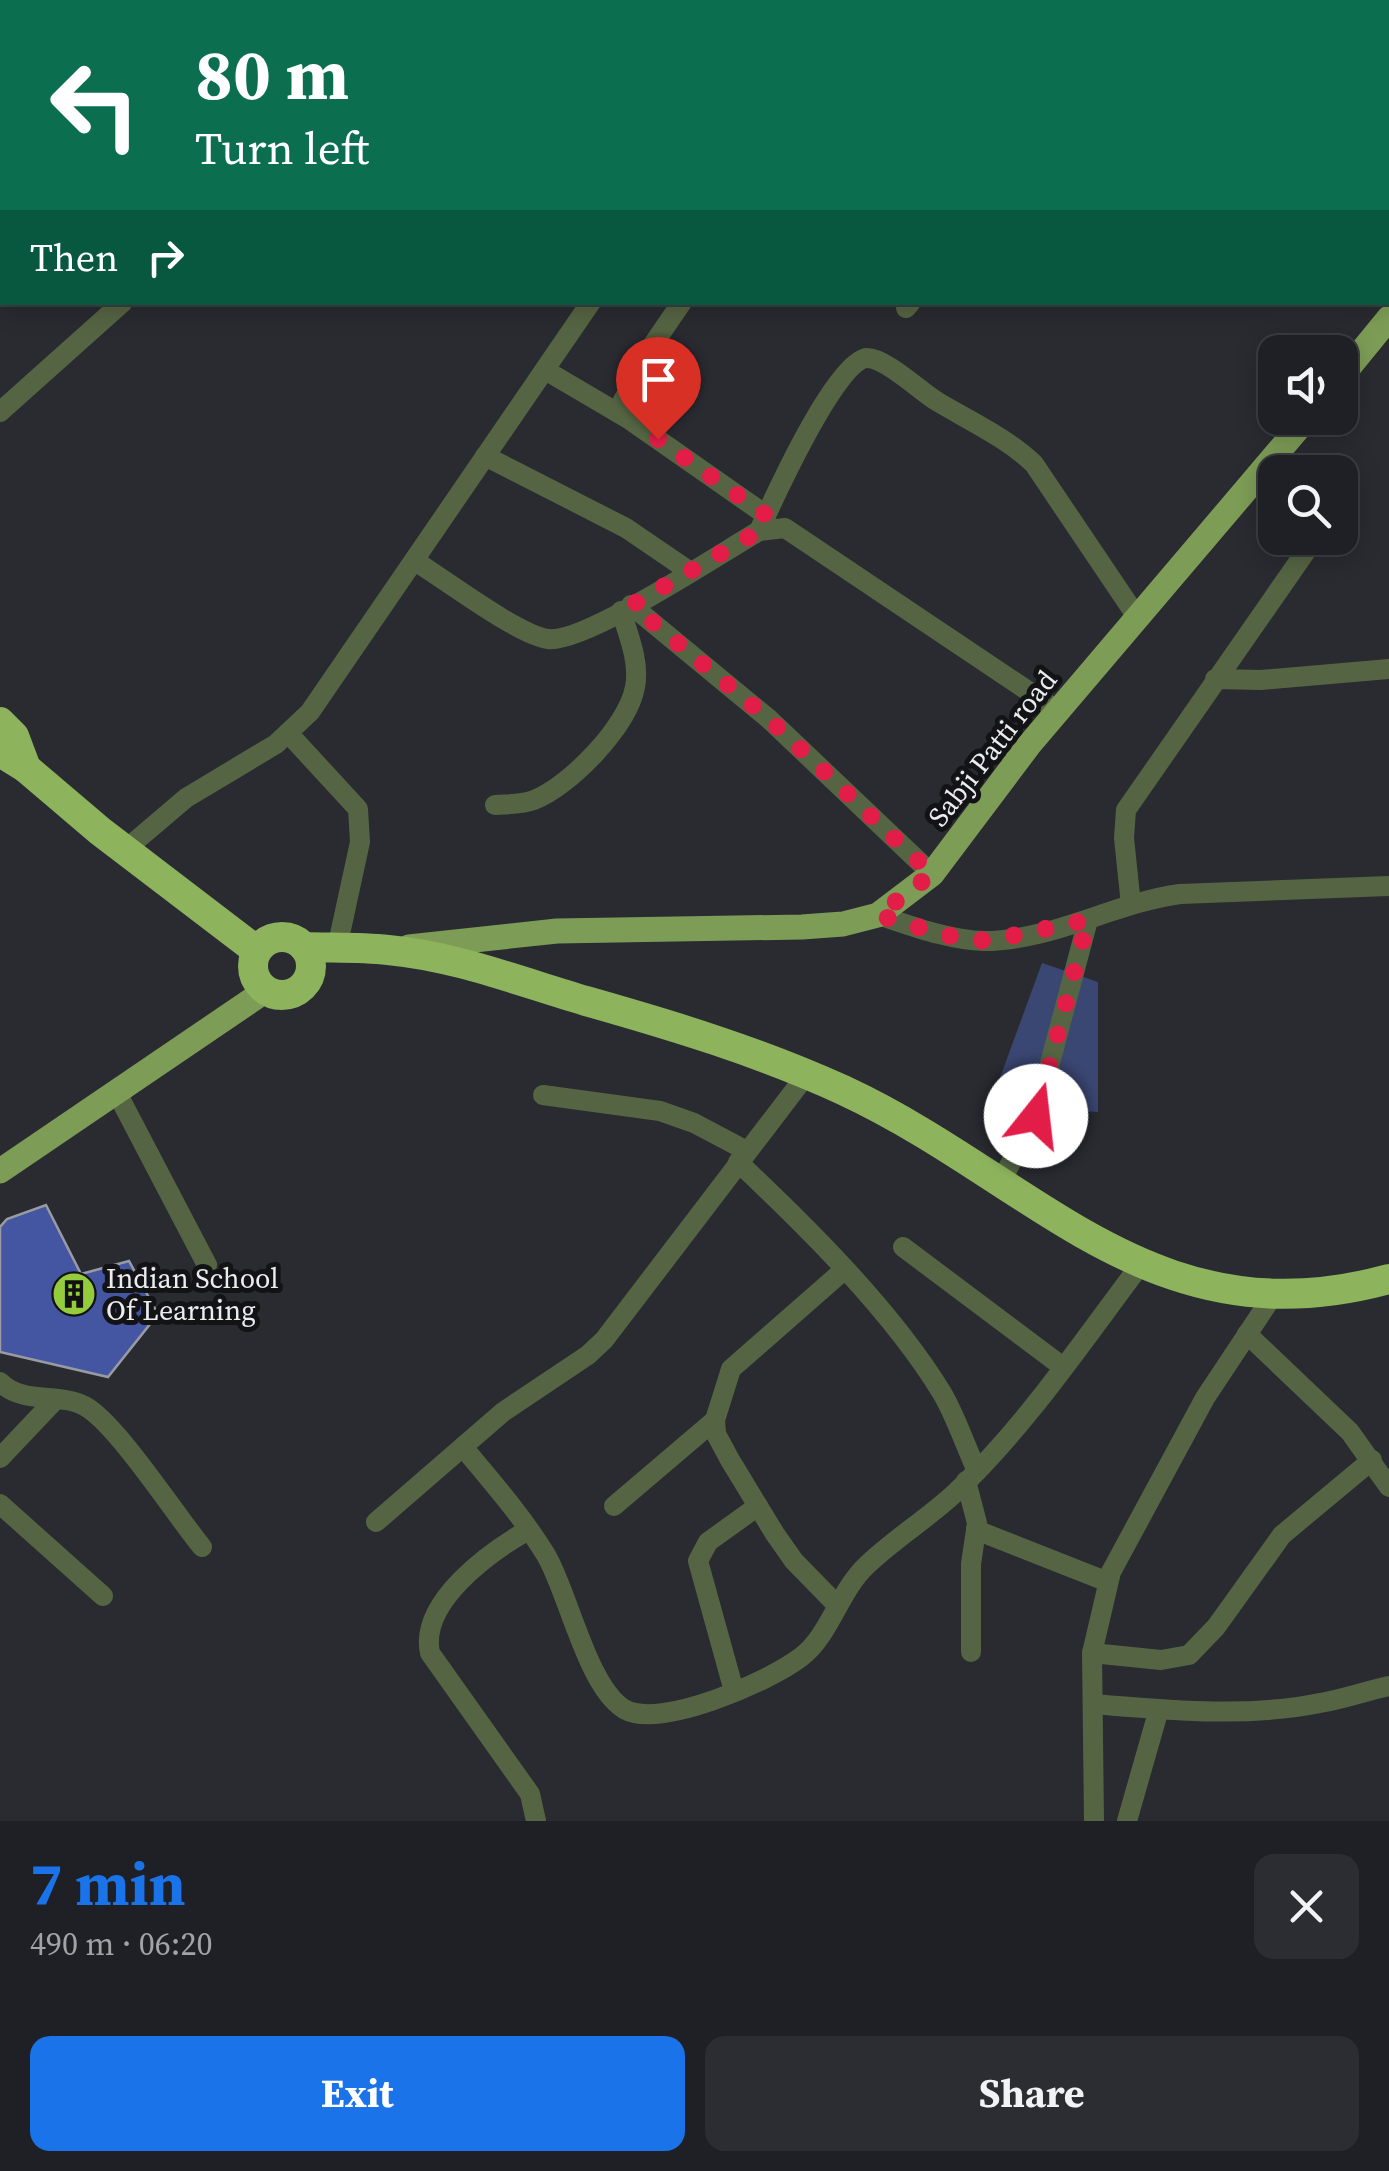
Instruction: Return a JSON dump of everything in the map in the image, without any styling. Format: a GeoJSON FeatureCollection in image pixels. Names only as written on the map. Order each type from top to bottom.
{"type":"FeatureCollection","features":[{"type":"Feature","properties":{"kind":"highway"},"geometry":{"type":"LineString","coordinates":[[0,722],[14,736],[13,760],[256,950]]}},
{"type":"Feature","properties":{"kind":"highway"},"geometry":{"type":"LineString","coordinates":[[304,947],[311,967],[304,986],[285,996],[265,991],[252,972],[256,950],[280,936],[304,947],[390,950],[474,968],[671,1025],[807,1074],[893,1115],[1000,1183],[1141,1264],[1202,1286],[1274,1294],[1318,1294],[1389,1279]]}},
{"type":"Feature","properties":{"kind":"main road"},"geometry":{"type":"LineString","coordinates":[[1358,356],[1389,318]]}},
{"type":"Feature","properties":{"kind":"main road","name":"Sabji Patti road"},"geometry":{"type":"LineString","coordinates":[[390,950],[557,931],[843,924],[878,915],[932,874],[1058,710],[1293,435]]}},
{"type":"Feature","properties":{"kind":"main road"},"geometry":{"type":"LineString","coordinates":[[0,1171],[265,991]]}},
{"type":"Feature","properties":{"kind":"street"},"geometry":{"type":"LineString","coordinates":[[0,412],[120,305]]}},
{"type":"Feature","properties":{"kind":"street"},"geometry":{"type":"LineString","coordinates":[[125,850],[186,798],[289,734],[310,712],[589,305]]}},
{"type":"Feature","properties":{"kind":"street"},"geometry":{"type":"LineString","coordinates":[[617,412],[652,346],[680,305]]}},
{"type":"Feature","properties":{"kind":"street"},"geometry":{"type":"LineString","coordinates":[[415,561],[534,635],[565,638],[690,571],[763,523],[783,478],[844,375],[858,360],[868,358],[1020,450],[1034,464],[1137,618]]}},
{"type":"Feature","properties":{"kind":"street"},"geometry":{"type":"LineString","coordinates":[[545,370],[617,412],[763,523],[798,534],[1058,710]]}},
{"type":"Feature","properties":{"kind":"street"},"geometry":{"type":"LineString","coordinates":[[485,456],[626,528],[690,571]]}},
{"type":"Feature","properties":{"kind":"street"},"geometry":{"type":"LineString","coordinates":[[1131,905],[1124,838],[1126,810],[1302,555]]}},
{"type":"Feature","properties":{"kind":"street"},"geometry":{"type":"LineString","coordinates":[[495,805],[520,804],[546,794],[596,752],[631,702],[636,674],[626,608]]}},
{"type":"Feature","properties":{"kind":"street"},"geometry":{"type":"LineString","coordinates":[[626,608],[769,719],[932,874]]}},
{"type":"Feature","properties":{"kind":"street"},"geometry":{"type":"LineString","coordinates":[[1216,680],[1389,669]]}},
{"type":"Feature","properties":{"kind":"street"},"geometry":{"type":"LineString","coordinates":[[289,734],[358,809],[360,842],[337,948]]}},
{"type":"Feature","properties":{"kind":"street"},"geometry":{"type":"LineString","coordinates":[[878,915],[944,935],[987,941],[1088,920],[1146,898],[1209,890],[1389,886]]}},
{"type":"Feature","properties":{"kind":"street"},"geometry":{"type":"LineString","coordinates":[[1000,1183],[1036,1116],[1088,920]]}},
{"type":"Feature","properties":{"kind":"street"},"geometry":{"type":"LineString","coordinates":[[376,1522],[503,1412],[604,1340],[807,1074]]}},
{"type":"Feature","properties":{"kind":"street"},"geometry":{"type":"LineString","coordinates":[[116,1091],[207,1265]]}},
{"type":"Feature","properties":{"kind":"street"},"geometry":{"type":"LineString","coordinates":[[543,1095],[660,1111],[694,1123],[742,1156],[844,1270],[944,1396],[972,1476],[976,1508],[971,1564],[971,1652]]}},
{"type":"Feature","properties":{"kind":"street"},"geometry":{"type":"LineString","coordinates":[[903,1246],[1063,1367]]}},
{"type":"Feature","properties":{"kind":"street"},"geometry":{"type":"LineString","coordinates":[[463,1447],[548,1559],[586,1651],[618,1704],[638,1714],[696,1706],[801,1657],[866,1566],[972,1476],[1063,1367],[1141,1264]]}},
{"type":"Feature","properties":{"kind":"street"},"geometry":{"type":"LineString","coordinates":[[836,1604],[794,1561],[716,1434],[715,1420],[730,1368],[844,1270]]}},
{"type":"Feature","properties":{"kind":"street"},"geometry":{"type":"LineString","coordinates":[[1094,1821],[1092,1652],[1108,1582],[1186,1430],[1274,1294]]}},
{"type":"Feature","properties":{"kind":"street"},"geometry":{"type":"LineString","coordinates":[[1248,1334],[1350,1432],[1389,1487]]}},
{"type":"Feature","properties":{"kind":"street"},"geometry":{"type":"LineString","coordinates":[[0,1382],[9,1391],[24,1396],[88,1408],[110,1429],[202,1547]]}},
{"type":"Feature","properties":{"kind":"street"},"geometry":{"type":"LineString","coordinates":[[0,1458],[55,1400]]}},
{"type":"Feature","properties":{"kind":"street"},"geometry":{"type":"LineString","coordinates":[[614,1506],[715,1420]]}},
{"type":"Feature","properties":{"kind":"street"},"geometry":{"type":"LineString","coordinates":[[1092,1652],[1161,1660],[1188,1655],[1216,1627],[1282,1535],[1372,1460]]}},
{"type":"Feature","properties":{"kind":"street"},"geometry":{"type":"LineString","coordinates":[[0,1504],[102,1596]]}},
{"type":"Feature","properties":{"kind":"street"},"geometry":{"type":"LineString","coordinates":[[734,1691],[698,1561],[708,1542],[758,1506]]}},
{"type":"Feature","properties":{"kind":"street"},"geometry":{"type":"LineString","coordinates":[[528,1530],[466,1572],[435,1618],[427,1640],[430,1653],[530,1794],[536,1821]]}},
{"type":"Feature","properties":{"kind":"street"},"geometry":{"type":"LineString","coordinates":[[976,1530],[1108,1582]]}},
{"type":"Feature","properties":{"kind":"street"},"geometry":{"type":"LineString","coordinates":[[1092,1704],[1266,1710],[1319,1704],[1389,1686]]}},
{"type":"Feature","properties":{"kind":"street"},"geometry":{"type":"LineString","coordinates":[[1127,1821],[1159,1709]]}},
{"type":"Feature","properties":{"kind":"shaded area"},"geometry":{"type":"Polygon","coordinates":[[[1042,963],[1098,982],[1098,1112],[990,1105],[1042,963]]]}},
{"type":"Feature","properties":{"kind":"building","name":"Indian School Of Learning"},"geometry":{"type":"Polygon","coordinates":[[[46,1205],[81,1274],[129,1261],[158,1314],[108,1377],[0,1352],[0,1227],[7,1219],[46,1205]]]}},
{"type":"Feature","properties":{"kind":"place","name":"Indian School Of Learning"},"geometry":{"type":"Point","coordinates":[74,1294]}},
{"type":"Feature","properties":{"kind":"route"},"geometry":{"type":"LineString","coordinates":[[658,439],[766,515],[759,531],[632,605],[769,719],[932,874],[878,915],[944,935],[987,941],[1088,920],[1036,1116]]}}]}
